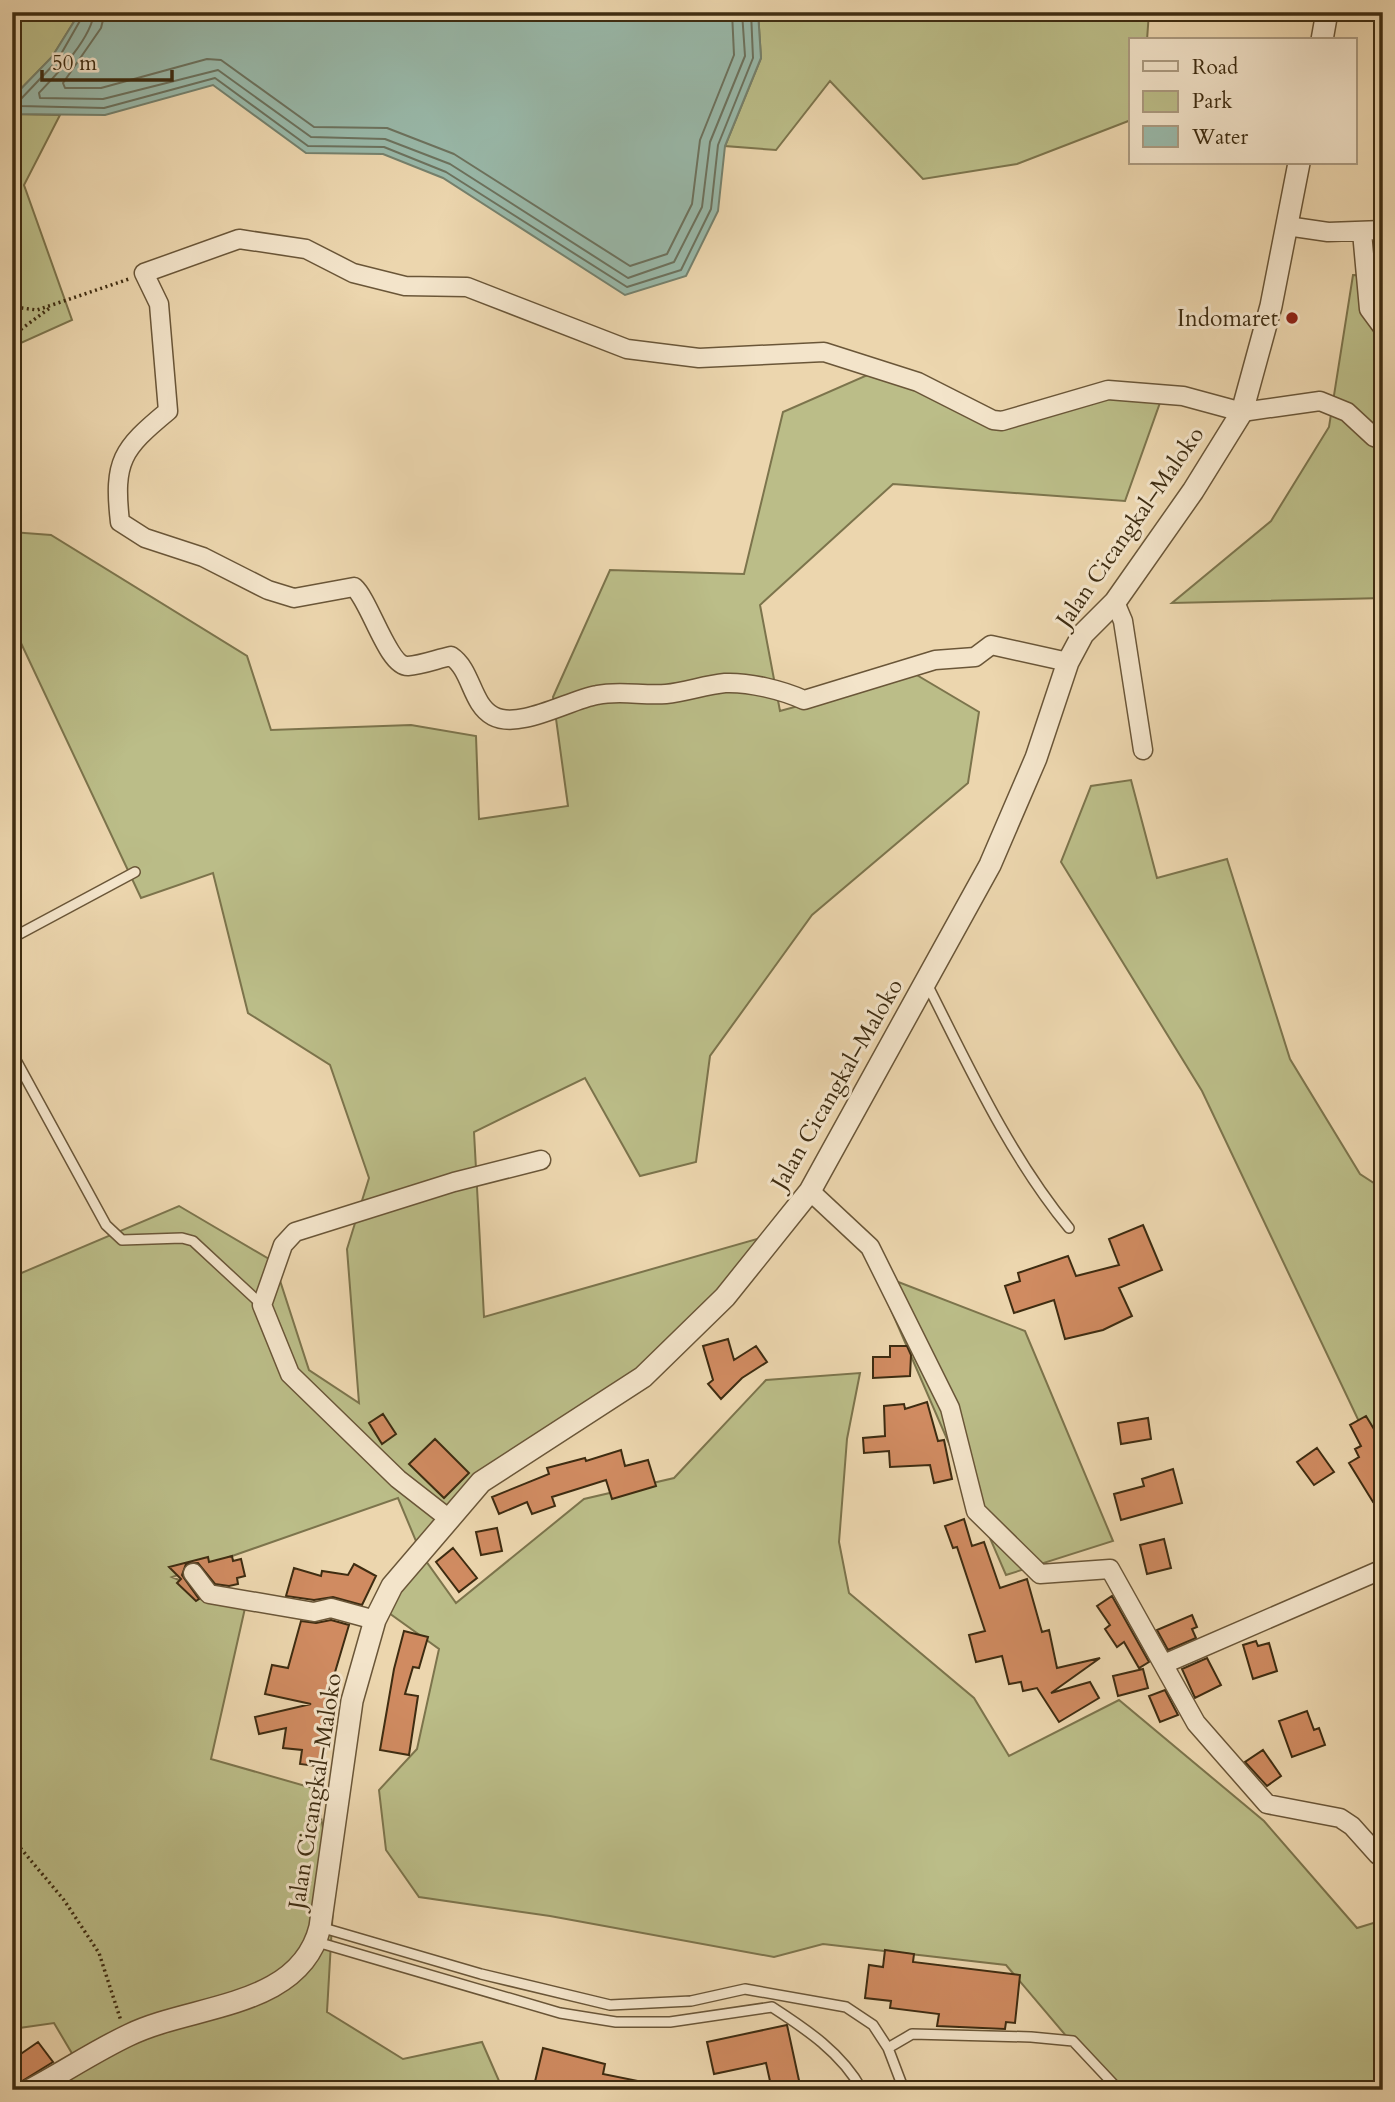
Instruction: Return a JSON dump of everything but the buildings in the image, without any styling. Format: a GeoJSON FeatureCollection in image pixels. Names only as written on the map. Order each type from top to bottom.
{"type":"FeatureCollection","features":[{"type":"Feature","properties":{"kind":"street"},"geometry":{"type":"LineString","coordinates":[[1322,38],[1327,12]]}},
{"type":"Feature","properties":{"kind":"street","name":"Jalan Cicangkal–Maloko"},"geometry":{"type":"LineString","coordinates":[[30,2090],[129,2035],[162,2021],[250,1996],[281,1983],[302,1965],[318,1934],[352,1701],[375,1620],[392,1587],[481,1482],[643,1377],[725,1297],[810,1191],[990,865],[1036,758],[1068,662],[1083,634],[1115,602],[1193,491],[1242,412],[1271,306],[1299,164]]}},
{"type":"Feature","properties":{"kind":"street"},"geometry":{"type":"LineString","coordinates":[[1287,226],[1328,233],[1383,230]]}},
{"type":"Feature","properties":{"kind":"street"},"geometry":{"type":"LineString","coordinates":[[1362,232],[1368,309],[1383,328]]}},
{"type":"Feature","properties":{"kind":"street"},"geometry":{"type":"LineString","coordinates":[[1068,662],[991,645],[975,657],[935,660],[804,700],[788,693],[727,683],[664,694],[636,692],[596,695],[528,716],[508,720],[493,716],[482,706],[462,663],[451,656],[405,667],[398,663],[390,653],[364,596],[354,587],[294,598],[268,590],[203,557],[145,538],[120,522],[117,497],[124,455],[134,439],[168,411],[159,304],[144,273],[239,239],[249,239],[306,249],[353,273],[405,286],[467,287],[627,349],[699,358],[824,352],[918,382],[993,420],[1002,421],[1108,390],[1183,396],[1242,412],[1320,401],[1347,412],[1374,437],[1383,440]]}},
{"type":"Feature","properties":{"kind":"street"},"geometry":{"type":"LineString","coordinates":[[1115,602],[1124,621],[1143,750]]}},
{"type":"Feature","properties":{"kind":"street"},"geometry":{"type":"LineString","coordinates":[[448,1518],[398,1479],[290,1374],[262,1305],[283,1245],[295,1232],[454,1182],[541,1160]]}},
{"type":"Feature","properties":{"kind":"street"},"geometry":{"type":"LineString","coordinates":[[810,1191],[870,1247],[950,1408],[976,1511],[1040,1574],[1110,1569],[1196,1723],[1267,1804],[1340,1818],[1352,1826],[1378,1855],[1383,1855]]}},
{"type":"Feature","properties":{"kind":"street"},"geometry":{"type":"LineString","coordinates":[[1164,1664],[1383,1569]]}},
{"type":"Feature","properties":{"kind":"street"},"geometry":{"type":"LineString","coordinates":[[193,1573],[209,1594],[314,1612],[331,1608],[375,1620]]}},
{"type":"Feature","properties":{"kind":"lane"},"geometry":{"type":"LineString","coordinates":[[12,938],[135,872]]}},
{"type":"Feature","properties":{"kind":"lane"},"geometry":{"type":"LineString","coordinates":[[925,982],[985,1100],[1041,1193],[1069,1228]]}},
{"type":"Feature","properties":{"kind":"lane"},"geometry":{"type":"LineString","coordinates":[[12,1053],[106,1225],[122,1240],[182,1238],[193,1241],[262,1305]]}},
{"type":"Feature","properties":{"kind":"lane"},"geometry":{"type":"LineString","coordinates":[[318,1934],[610,2005],[691,2001],[745,1989],[846,2007],[873,2025],[888,2048],[905,2090]]}},
{"type":"Feature","properties":{"kind":"lane"},"geometry":{"type":"LineString","coordinates":[[318,1934],[560,2013],[616,2022],[670,2022],[772,2007],[814,2035],[854,2075],[862,2090]]}},
{"type":"Feature","properties":{"kind":"lane"},"geometry":{"type":"LineString","coordinates":[[888,2048],[912,2034],[1031,2037],[1073,2041],[1119,2090]]}},
{"type":"Feature","properties":{"kind":"path"},"geometry":{"type":"LineString","coordinates":[[12,302],[22,308],[37,310],[144,273]]}},
{"type":"Feature","properties":{"kind":"path"},"geometry":{"type":"LineString","coordinates":[[12,337],[52,306]]}},
{"type":"Feature","properties":{"kind":"path"},"geometry":{"type":"LineString","coordinates":[[18,1844],[64,1900],[99,1953],[117,2014],[129,2035]]}},
{"type":"Feature","properties":{"kind":"green space"},"geometry":{"type":"Polygon","coordinates":[[[12,12],[80,12],[52,57],[12,98],[12,12]]]}},
{"type":"Feature","properties":{"kind":"green space"},"geometry":{"type":"Polygon","coordinates":[[[758,12],[1149,12],[1147,38],[1129,38],[1129,121],[1017,164],[923,179],[830,81],[776,150],[725,146],[761,58],[758,12]]]}},
{"type":"Feature","properties":{"kind":"green space"},"geometry":{"type":"Polygon","coordinates":[[[12,114],[60,115],[24,185],[72,320],[12,347],[12,114]]]}},
{"type":"Feature","properties":{"kind":"green space"},"geometry":{"type":"Polygon","coordinates":[[[1353,275],[1383,276],[1383,598],[1172,603],[1271,521],[1329,427],[1353,275]]]}},
{"type":"Feature","properties":{"kind":"green space"},"geometry":{"type":"Polygon","coordinates":[[[881,369],[1010,423],[1096,390],[1162,397],[1125,501],[893,484],[760,605],[780,711],[915,674],[979,712],[968,783],[812,915],[710,1056],[696,1162],[640,1176],[585,1078],[474,1132],[484,1317],[771,1235],[642,1374],[503,1458],[421,1554],[456,1603],[584,1499],[674,1478],[766,1380],[860,1373],[847,1439],[839,1542],[849,1593],[974,1698],[1009,1756],[1119,1700],[1264,1821],[1357,1928],[1383,1920],[1383,2090],[1112,2090],[1006,1965],[823,1944],[774,1957],[550,1916],[419,1897],[386,1850],[379,1790],[417,1749],[439,1649],[382,1608],[421,1553],[398,1498],[172,1577],[245,1608],[211,1759],[316,1789],[334,1890],[327,2012],[403,2059],[482,2042],[503,2090],[41,2090],[80,2067],[54,2023],[12,2029],[12,1277],[179,1206],[274,1262],[309,1370],[359,1403],[347,1249],[369,1178],[330,1065],[248,1013],[213,873],[141,898],[12,624],[12,532],[51,535],[247,656],[271,730],[411,725],[476,736],[479,819],[568,806],[553,697],[610,570],[744,574],[783,412],[881,369]]]}},
{"type":"Feature","properties":{"kind":"green space"},"geometry":{"type":"Polygon","coordinates":[[[1131,780],[1157,878],[1227,859],[1290,1059],[1360,1174],[1383,1189],[1383,1472],[1202,1091],[1061,862],[1091,786],[1131,780]]]}},
{"type":"Feature","properties":{"kind":"green space"},"geometry":{"type":"Polygon","coordinates":[[[875,1273],[1025,1331],[1113,1541],[1006,1575],[875,1273]]]}},
{"type":"Feature","properties":{"kind":"water"},"geometry":{"type":"Polygon","coordinates":[[[80,12],[758,12],[761,58],[725,146],[718,211],[686,276],[625,295],[443,178],[383,154],[306,153],[213,85],[105,115],[12,114],[12,98],[52,57],[80,12]]]}},
{"type":"Feature","properties":{"kind":"place","name":"Indomaret"},"geometry":{"type":"Point","coordinates":[1292,318]}}]}
